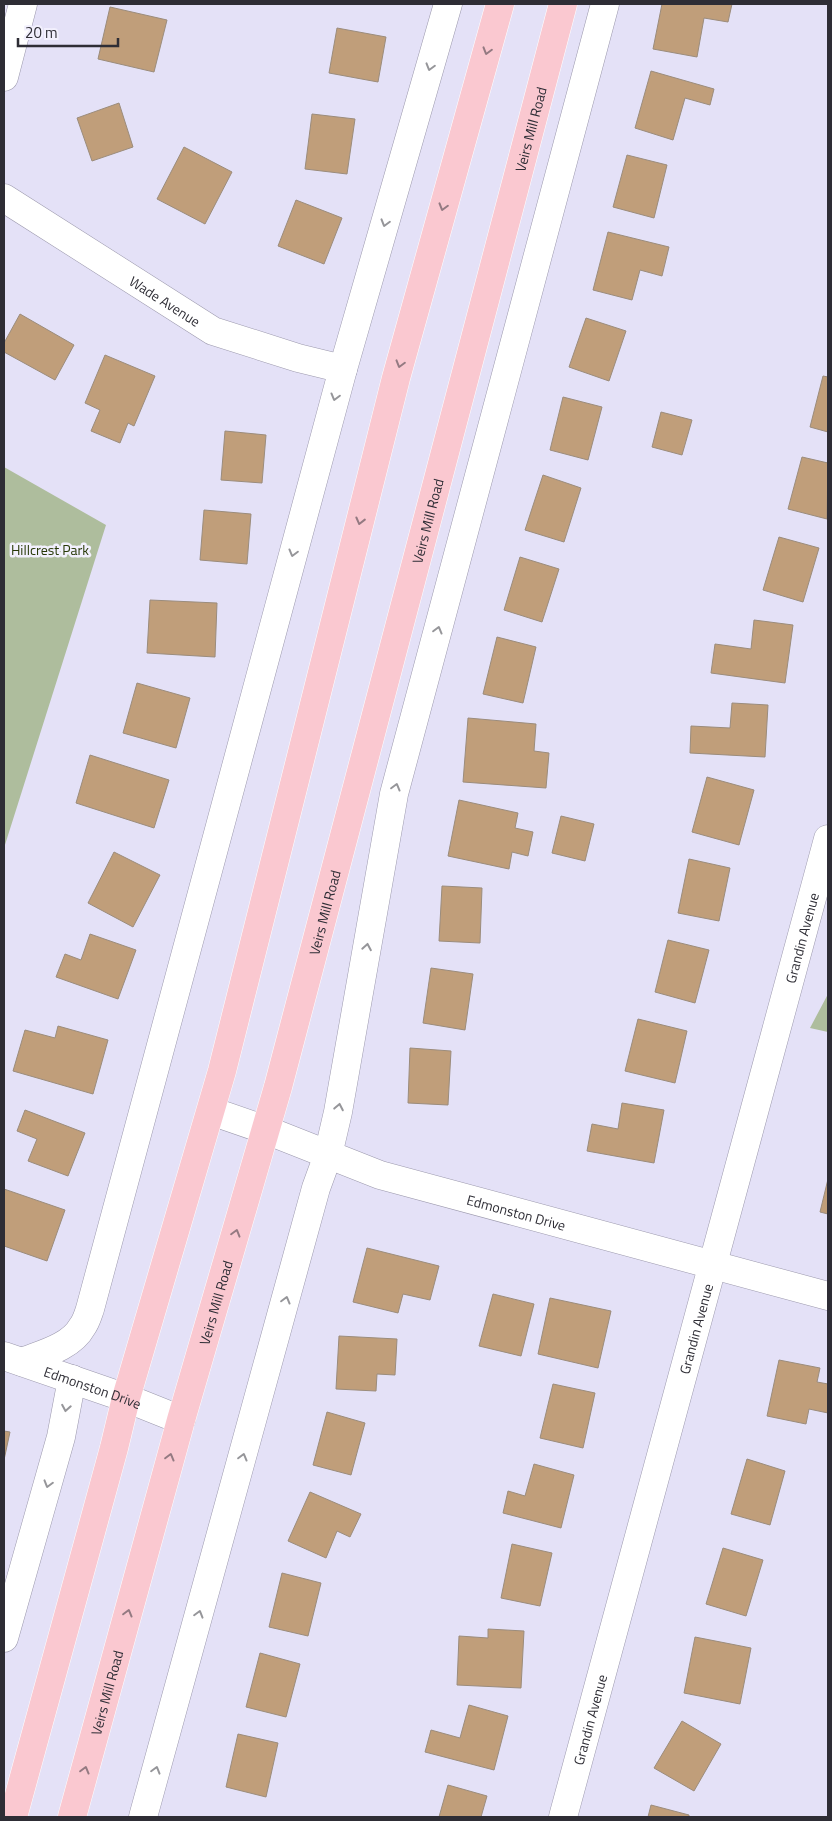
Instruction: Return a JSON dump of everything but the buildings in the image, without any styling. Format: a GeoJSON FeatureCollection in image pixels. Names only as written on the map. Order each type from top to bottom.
{"type":"FeatureCollection","features":[{"type":"Feature","properties":{"kind":"main road"},"geometry":{"type":"LineString","coordinates":[[13,1817],[126,1398],[211,1111],[396,378],[500,4]]}},
{"type":"Feature","properties":{"kind":"main road","name":"Veirs Mill Road"},"geometry":{"type":"LineString","coordinates":[[72,1817],[181,1420],[266,1130],[563,4]]}},
{"type":"Feature","properties":{"kind":"street"},"geometry":{"type":"LineString","coordinates":[[4,77],[23,4]]}},
{"type":"Feature","properties":{"kind":"street"},"geometry":{"type":"LineString","coordinates":[[13,1359],[53,1350],[73,1338],[82,1328],[90,1309],[342,369],[448,4]]}},
{"type":"Feature","properties":{"kind":"street"},"geometry":{"type":"LineString","coordinates":[[143,1817],[314,1196],[328,1154],[338,1112],[394,794],[605,4]]}},
{"type":"Feature","properties":{"kind":"street","name":"Wade Avenue"},"geometry":{"type":"LineString","coordinates":[[4,198],[213,331],[298,358],[342,369]]}},
{"type":"Feature","properties":{"kind":"street","name":"Grandin Avenue"},"geometry":{"type":"LineString","coordinates":[[563,1817],[828,839]]}},
{"type":"Feature","properties":{"kind":"street","name":"Edmonston Drive"},"geometry":{"type":"LineString","coordinates":[[211,1111],[266,1130],[380,1175],[828,1296]]}},
{"type":"Feature","properties":{"kind":"street","name":"Edmonston Drive"},"geometry":{"type":"LineString","coordinates":[[13,1359],[126,1398],[181,1420]]}},
{"type":"Feature","properties":{"kind":"street"},"geometry":{"type":"LineString","coordinates":[[4,1638],[61,1437],[72,1379]]}},
{"type":"Feature","properties":{"kind":"green space","name":"Hillcrest Park"},"geometry":{"type":"Polygon","coordinates":[[[4,467],[106,525],[4,848],[4,467]]]}},
{"type":"Feature","properties":{"kind":"green space"},"geometry":{"type":"Polygon","coordinates":[[[828,994],[828,1032],[810,1028],[828,994]]]}}]}
